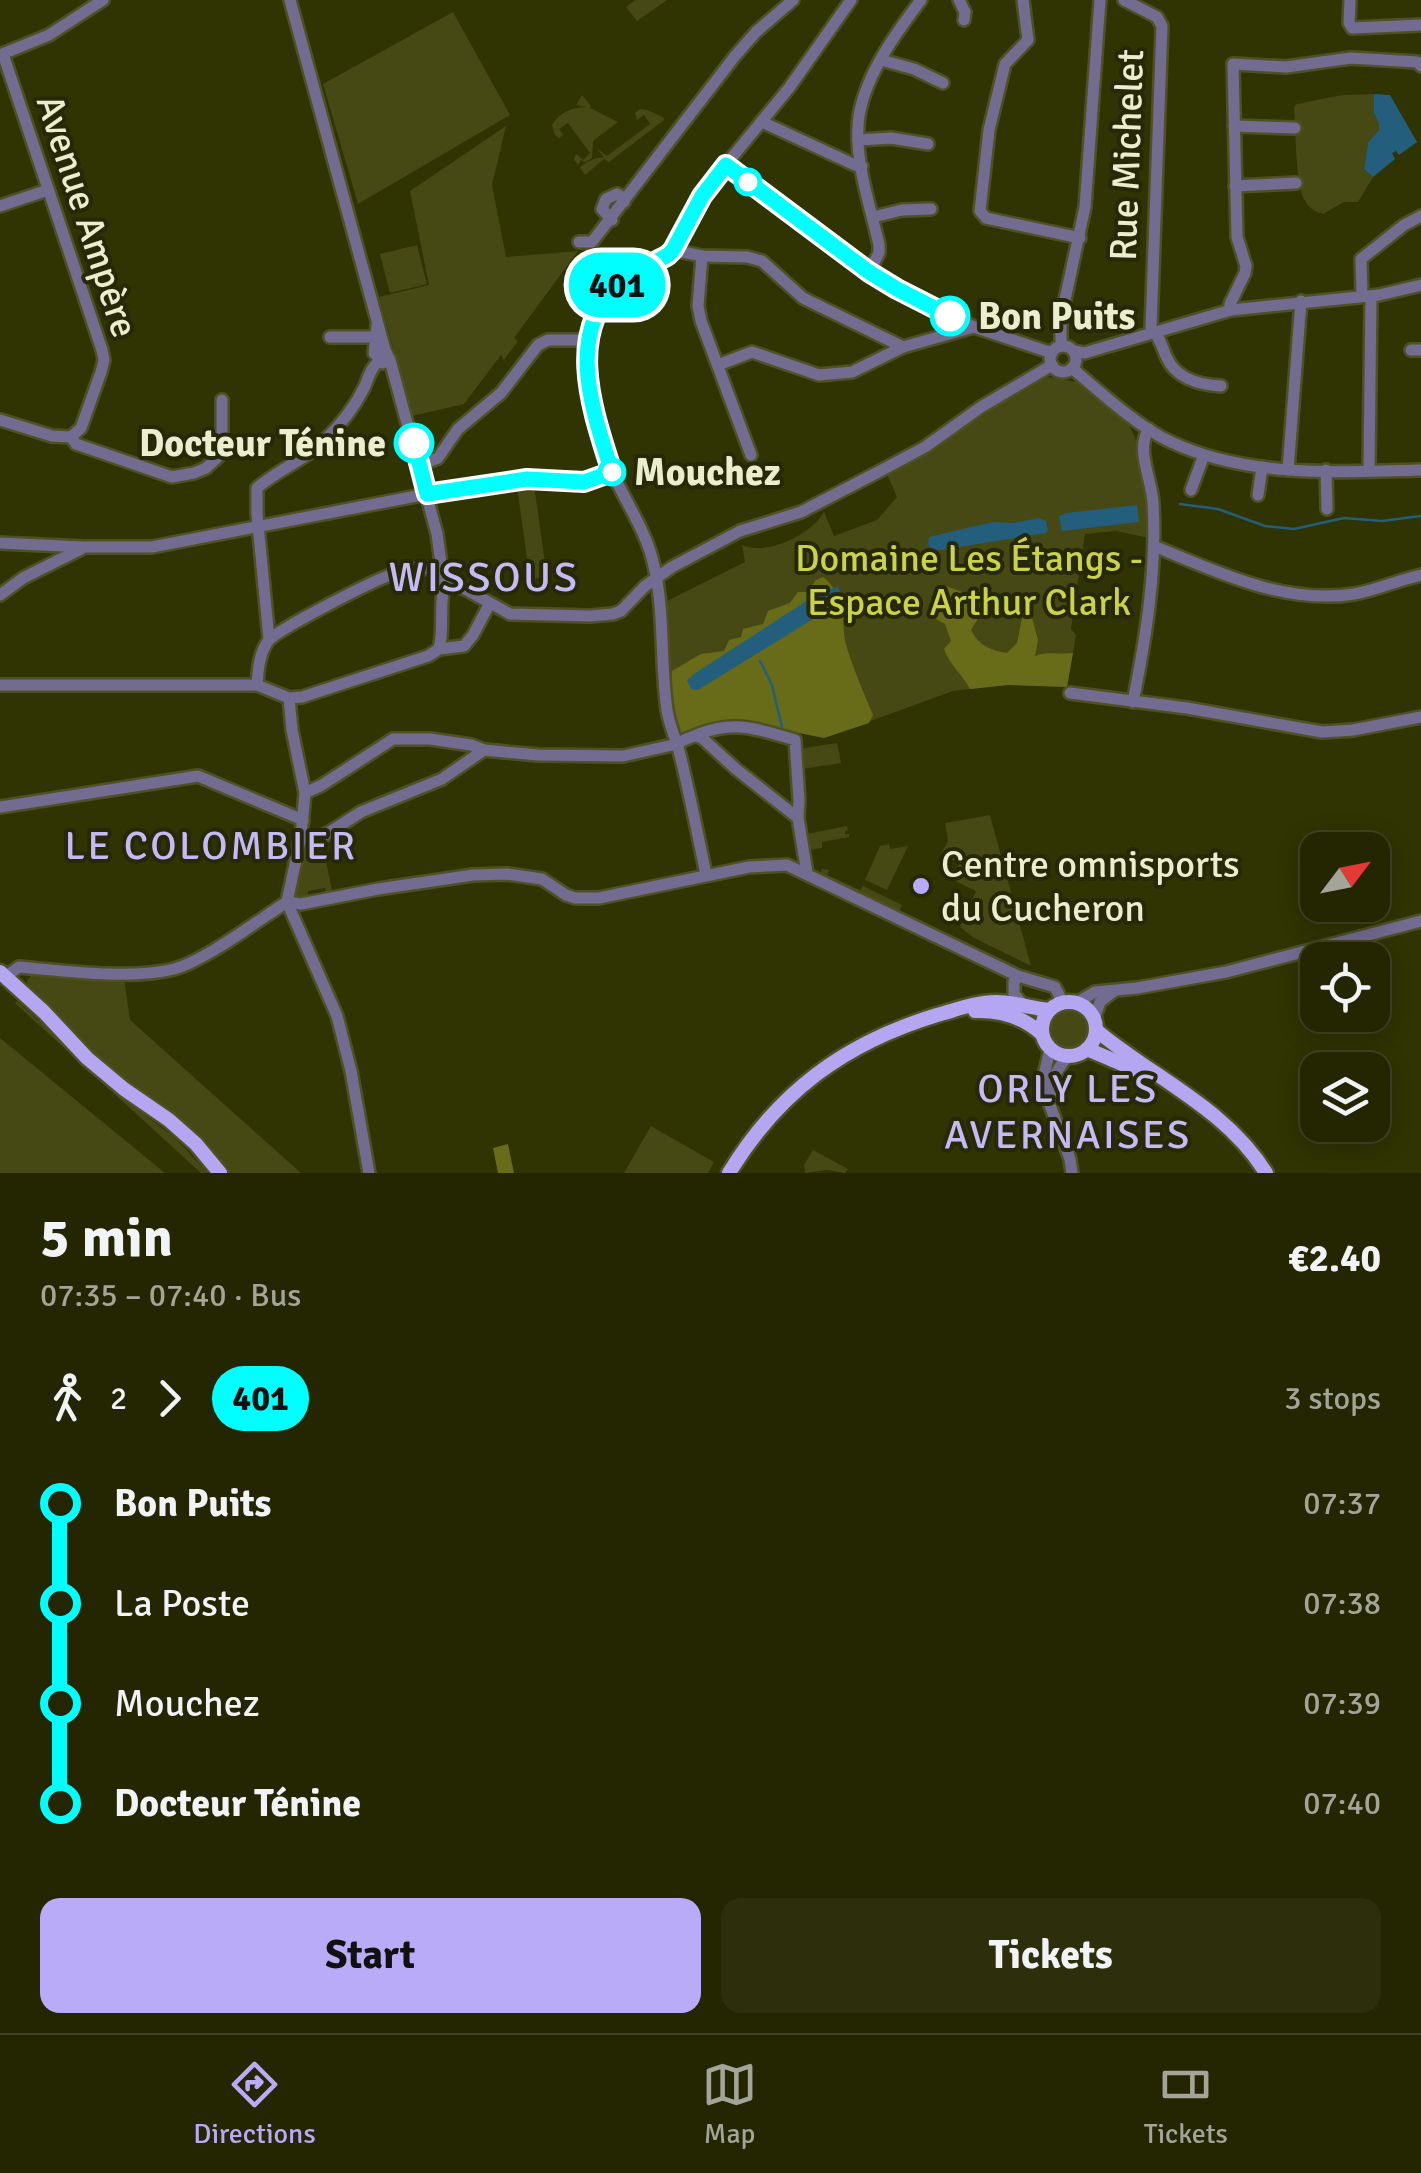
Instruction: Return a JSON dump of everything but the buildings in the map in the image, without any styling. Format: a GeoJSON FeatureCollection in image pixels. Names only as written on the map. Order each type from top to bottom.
{"type":"FeatureCollection","features":[{"type":"Feature","properties":{"kind":"main road"},"geometry":{"type":"LineString","coordinates":[[2,980],[112,1086],[164,1125],[211,1173]]}},
{"type":"Feature","properties":{"kind":"main road"},"geometry":{"type":"LineString","coordinates":[[2,980],[44,1012],[124,1090],[170,1120],[220,1173]]}},
{"type":"Feature","properties":{"kind":"main road"},"geometry":{"type":"LineString","coordinates":[[729,1173],[770,1116],[824,1067],[884,1034],[968,1006],[994,1002],[1054,1007],[1076,1003],[1087,1009],[1095,1024],[1232,1130],[1266,1173]]}},
{"type":"Feature","properties":{"kind":"main road"},"geometry":{"type":"LineString","coordinates":[[1042,1034],[1042,1021],[1054,1007]]}},
{"type":"Feature","properties":{"kind":"main road"},"geometry":{"type":"LineString","coordinates":[[944,1013],[998,1012],[1026,1022],[1042,1034],[1050,1049],[1066,1056],[1087,1049],[1094,1041],[1095,1024]]}},
{"type":"Feature","properties":{"kind":"main road"},"geometry":{"type":"LineString","coordinates":[[1087,1049],[1177,1090]]}},
{"type":"Feature","properties":{"kind":"street"},"geometry":{"type":"LineString","coordinates":[[1,55],[47,36],[103,0]]}},
{"type":"Feature","properties":{"kind":"street"},"geometry":{"type":"LineString","coordinates":[[290,0],[380,339],[427,494],[443,576],[439,650]]}},
{"type":"Feature","properties":{"kind":"street"},"geometry":{"type":"LineString","coordinates":[[579,242],[592,242],[612,220],[602,209],[606,198],[617,194],[624,202],[735,56],[793,0]]}},
{"type":"Feature","properties":{"kind":"street"},"geometry":{"type":"LineString","coordinates":[[706,874],[668,717],[662,611],[656,578],[646,542],[612,472],[590,398],[589,340],[598,315],[616,286],[673,250],[702,196],[804,68],[851,0]]}},
{"type":"Feature","properties":{"kind":"street"},"geometry":{"type":"LineString","coordinates":[[869,272],[879,245],[858,140],[860,116],[864,96],[882,60],[920,0]]}},
{"type":"Feature","properties":{"kind":"street"},"geometry":{"type":"LineString","coordinates":[[958,0],[965,12],[964,20]]}},
{"type":"Feature","properties":{"kind":"street"},"geometry":{"type":"LineString","coordinates":[[1023,0],[1028,40],[1005,64],[989,130],[980,211],[986,218],[1080,238]]}},
{"type":"Feature","properties":{"kind":"street"},"geometry":{"type":"LineString","coordinates":[[1074,351],[1076,360],[1072,368],[1062,372],[1055,355],[1086,196],[1100,0]]}},
{"type":"Feature","properties":{"kind":"street","name":"Rue Michelet"},"geometry":{"type":"LineString","coordinates":[[1124,0],[1162,22],[1152,328],[1155,332]]}},
{"type":"Feature","properties":{"kind":"street"},"geometry":{"type":"LineString","coordinates":[[1350,0],[1352,28],[1421,24]]}},
{"type":"Feature","properties":{"kind":"street","name":"Avenue Ampère"},"geometry":{"type":"LineString","coordinates":[[1,55],[104,360],[81,428],[71,437]]}},
{"type":"Feature","properties":{"kind":"street"},"geometry":{"type":"LineString","coordinates":[[1230,310],[1246,272],[1236,236],[1233,64],[1286,67],[1351,58],[1416,62],[1421,66]]}},
{"type":"Feature","properties":{"kind":"street"},"geometry":{"type":"LineString","coordinates":[[882,60],[943,83]]}},
{"type":"Feature","properties":{"kind":"street"},"geometry":{"type":"LineString","coordinates":[[762,122],[862,166]]}},
{"type":"Feature","properties":{"kind":"street"},"geometry":{"type":"LineString","coordinates":[[1234,126],[1294,128]]}},
{"type":"Feature","properties":{"kind":"street"},"geometry":{"type":"LineString","coordinates":[[858,140],[879,137],[928,144]]}},
{"type":"Feature","properties":{"kind":"street"},"geometry":{"type":"LineString","coordinates":[[726,165],[897,289],[974,328],[1055,355]]}},
{"type":"Feature","properties":{"kind":"street"},"geometry":{"type":"LineString","coordinates":[[1235,186],[1296,184]]}},
{"type":"Feature","properties":{"kind":"street"},"geometry":{"type":"LineString","coordinates":[[0,206],[48,190]]}},
{"type":"Feature","properties":{"kind":"street"},"geometry":{"type":"LineString","coordinates":[[873,217],[931,209]]}},
{"type":"Feature","properties":{"kind":"street"},"geometry":{"type":"LineString","coordinates":[[1369,470],[1366,296],[1361,259],[1421,216]]}},
{"type":"Feature","properties":{"kind":"street"},"geometry":{"type":"LineString","coordinates":[[673,250],[762,261],[803,298],[903,346]]}},
{"type":"Feature","properties":{"kind":"street"},"geometry":{"type":"LineString","coordinates":[[702,256],[698,306],[701,320],[752,455]]}},
{"type":"Feature","properties":{"kind":"street"},"geometry":{"type":"LineString","coordinates":[[270,639],[392,574],[428,568],[510,614],[613,614],[672,567],[725,538],[801,512],[925,446],[1067,346],[1074,351],[1091,352],[1230,310],[1366,296],[1421,285]]}},
{"type":"Feature","properties":{"kind":"street"},"geometry":{"type":"LineString","coordinates":[[1288,470],[1301,302]]}},
{"type":"Feature","properties":{"kind":"street"},"geometry":{"type":"LineString","coordinates":[[718,365],[752,352],[819,375],[852,372],[903,346],[974,328]]}},
{"type":"Feature","properties":{"kind":"street"},"geometry":{"type":"LineString","coordinates":[[1155,332],[1160,335],[1174,369],[1202,385],[1221,386]]}},
{"type":"Feature","properties":{"kind":"street"},"geometry":{"type":"LineString","coordinates":[[330,337],[380,339]]}},
{"type":"Feature","properties":{"kind":"street"},"geometry":{"type":"LineString","coordinates":[[380,339],[374,353],[393,372]]}},
{"type":"Feature","properties":{"kind":"street"},"geometry":{"type":"LineString","coordinates":[[420,466],[438,458],[458,429],[501,393],[538,345],[548,340],[589,340]]}},
{"type":"Feature","properties":{"kind":"street"},"geometry":{"type":"LineString","coordinates":[[257,686],[261,658],[270,639],[257,488],[325,441],[354,404],[371,368],[379,361]]}},
{"type":"Feature","properties":{"kind":"street"},"geometry":{"type":"LineString","coordinates":[[1072,368],[1149,429],[1204,455],[1288,470],[1421,470]]}},
{"type":"Feature","properties":{"kind":"street"},"geometry":{"type":"LineString","coordinates":[[0,420],[52,436],[71,437],[76,444],[162,474],[183,476],[206,468],[219,456],[222,400]]}},
{"type":"Feature","properties":{"kind":"street"},"geometry":{"type":"LineString","coordinates":[[1133,702],[1145,641],[1154,546],[1153,500],[1142,443],[1149,429]]}},
{"type":"Feature","properties":{"kind":"street"},"geometry":{"type":"LineString","coordinates":[[1191,490],[1204,455]]}},
{"type":"Feature","properties":{"kind":"street"},"geometry":{"type":"LineString","coordinates":[[1258,495],[1262,467]]}},
{"type":"Feature","properties":{"kind":"street"},"geometry":{"type":"LineString","coordinates":[[1326,470],[1327,509]]}},
{"type":"Feature","properties":{"kind":"street"},"geometry":{"type":"LineString","coordinates":[[0,543],[152,547],[427,494],[527,479],[584,482],[612,472]]}},
{"type":"Feature","properties":{"kind":"street"},"geometry":{"type":"LineString","coordinates":[[1154,546],[1206,568],[1302,596],[1352,594],[1421,576]]}},
{"type":"Feature","properties":{"kind":"street"},"geometry":{"type":"LineString","coordinates":[[0,595],[23,578],[84,548]]}},
{"type":"Feature","properties":{"kind":"street"},"geometry":{"type":"LineString","coordinates":[[0,685],[257,686],[289,698],[302,697],[439,650],[464,646],[490,604]]}},
{"type":"Feature","properties":{"kind":"street"},"geometry":{"type":"LineString","coordinates":[[1070,694],[1187,708],[1322,732],[1421,717]]}},
{"type":"Feature","properties":{"kind":"street"},"geometry":{"type":"LineString","coordinates":[[289,698],[305,793],[301,836],[287,902],[337,1016],[351,1071],[368,1173]]}},
{"type":"Feature","properties":{"kind":"street"},"geometry":{"type":"LineString","coordinates":[[305,793],[393,740],[430,739],[538,755],[623,756],[731,726],[750,726],[795,740],[798,818],[807,874]]}},
{"type":"Feature","properties":{"kind":"street"},"geometry":{"type":"LineString","coordinates":[[696,736],[798,818]]}},
{"type":"Feature","properties":{"kind":"street"},"geometry":{"type":"LineString","coordinates":[[301,836],[325,835],[361,812],[442,779],[484,750]]}},
{"type":"Feature","properties":{"kind":"street"},"geometry":{"type":"LineString","coordinates":[[0,807],[198,776],[303,820]]}},
{"type":"Feature","properties":{"kind":"street"},"geometry":{"type":"LineString","coordinates":[[2,980],[19,967],[123,974],[174,968],[206,953],[287,902],[301,904],[378,889],[507,874],[542,879],[575,898],[600,898],[706,874],[787,865],[1018,976],[1055,988],[1060,997],[1054,1007]]}},
{"type":"Feature","properties":{"kind":"street"},"geometry":{"type":"LineString","coordinates":[[1076,1003],[1095,992],[1226,972],[1421,921]]}},
{"type":"Feature","properties":{"kind":"street"},"geometry":{"type":"LineString","coordinates":[[1018,976],[1014,994],[1024,1006]]}},
{"type":"Feature","properties":{"kind":"street"},"geometry":{"type":"LineString","coordinates":[[1095,1024],[1100,1002],[1114,991]]}},
{"type":"Feature","properties":{"kind":"street"},"geometry":{"type":"LineString","coordinates":[[1050,1049],[1042,1084],[1076,1173]]}},
{"type":"Feature","properties":{"kind":"street"},"geometry":{"type":"LineString","coordinates":[[1056,1121],[1050,1087],[1066,1056]]}},
{"type":"Feature","properties":{"kind":"green space"},"geometry":{"type":"Polygon","coordinates":[[[635,0],[667,0],[637,21],[626,7],[635,0]]]}},
{"type":"Feature","properties":{"kind":"green space"},"geometry":{"type":"Polygon","coordinates":[[[453,12],[510,115],[358,204],[323,84],[453,12]]]}},
{"type":"Feature","properties":{"kind":"green space"},"geometry":{"type":"Polygon","coordinates":[[[1374,94],[1379,130],[1368,143],[1364,169],[1373,177],[1358,202],[1344,202],[1323,214],[1314,210],[1307,205],[1299,181],[1294,107],[1342,95],[1374,94]]]}},
{"type":"Feature","properties":{"kind":"green space"},"geometry":{"type":"Polygon","coordinates":[[[582,95],[590,108],[618,122],[593,141],[592,158],[585,162],[581,160],[578,165],[574,160],[577,154],[583,160],[590,153],[568,123],[559,129],[563,135],[559,138],[552,125],[567,111],[587,107],[576,105],[582,95]]]}},
{"type":"Feature","properties":{"kind":"green space"},"geometry":{"type":"Polygon","coordinates":[[[640,109],[664,120],[609,162],[604,159],[585,175],[582,166],[604,158],[597,148],[607,156],[650,124],[644,115],[637,120],[635,113],[640,109]]]}},
{"type":"Feature","properties":{"kind":"green space"},"geometry":{"type":"Polygon","coordinates":[[[506,126],[492,185],[506,257],[578,251],[514,338],[518,341],[504,360],[501,355],[464,404],[412,416],[379,297],[429,285],[410,191],[506,126]]]}},
{"type":"Feature","properties":{"kind":"green space"},"geometry":{"type":"Polygon","coordinates":[[[417,245],[427,284],[390,293],[380,254],[417,245]]]}},
{"type":"Feature","properties":{"kind":"green space","name":"Domaine Les Étangs - Espace Arthur Clark"},"geometry":{"type":"Polygon","coordinates":[[[1048,377],[1082,383],[1125,418],[1135,437],[1145,482],[1149,538],[1116,531],[1085,534],[1067,687],[1008,685],[953,691],[824,738],[739,721],[682,734],[678,731],[663,603],[745,562],[742,545],[764,548],[788,541],[809,528],[824,512],[834,536],[877,520],[897,497],[886,472],[1048,377]]]}},
{"type":"Feature","properties":{"kind":"green space"},"geometry":{"type":"Polygon","coordinates":[[[534,485],[547,577],[530,579],[517,487],[534,485]]]}},
{"type":"Feature","properties":{"kind":"green space"},"geometry":{"type":"Polygon","coordinates":[[[837,743],[841,763],[802,769],[799,749],[837,743]]]}},
{"type":"Feature","properties":{"kind":"green space"},"geometry":{"type":"Polygon","coordinates":[[[990,815],[1031,966],[960,927],[976,891],[955,881],[959,863],[941,854],[948,841],[945,823],[990,815]]]}},
{"type":"Feature","properties":{"kind":"green space"},"geometry":{"type":"Polygon","coordinates":[[[847,826],[845,834],[849,837],[822,842],[822,848],[809,850],[807,834],[847,826]]]}},
{"type":"Feature","properties":{"kind":"green space"},"geometry":{"type":"Polygon","coordinates":[[[310,840],[312,849],[323,847],[333,895],[327,896],[325,888],[308,891],[308,898],[299,899],[295,895],[304,841],[310,840]]]}},
{"type":"Feature","properties":{"kind":"green space"},"geometry":{"type":"Polygon","coordinates":[[[889,844],[890,849],[908,846],[887,890],[865,880],[880,846],[889,844]]]}},
{"type":"Feature","properties":{"kind":"green space"},"geometry":{"type":"Polygon","coordinates":[[[821,869],[860,890],[863,886],[902,905],[899,912],[822,875],[821,869]]]}},
{"type":"Feature","properties":{"kind":"green space"},"geometry":{"type":"Polygon","coordinates":[[[31,975],[124,978],[130,1020],[301,1173],[223,1173],[110,1075],[27,989],[31,975]]]}},
{"type":"Feature","properties":{"kind":"green space"},"geometry":{"type":"Polygon","coordinates":[[[17,1001],[122,1097],[175,1138],[208,1173],[201,1173],[17,1001]]]}},
{"type":"Feature","properties":{"kind":"green space"},"geometry":{"type":"Polygon","coordinates":[[[1068,1007],[1083,1014],[1090,1029],[1083,1044],[1068,1051],[1053,1044],[1046,1029],[1053,1014],[1068,1007]]]}},
{"type":"Feature","properties":{"kind":"green space"},"geometry":{"type":"Polygon","coordinates":[[[0,1038],[165,1173],[0,1173],[0,1038]]]}},
{"type":"Feature","properties":{"kind":"green space"},"geometry":{"type":"Polygon","coordinates":[[[651,1126],[714,1162],[708,1173],[624,1173],[651,1126]]]}},
{"type":"Feature","properties":{"kind":"green space"},"geometry":{"type":"Polygon","coordinates":[[[813,1150],[848,1169],[845,1173],[805,1173],[804,1165],[813,1150]]]}},
{"type":"Feature","properties":{"kind":"shaded area"},"geometry":{"type":"Polygon","coordinates":[[[823,577],[840,602],[847,648],[873,715],[869,723],[824,738],[739,721],[682,734],[678,731],[672,671],[701,654],[724,651],[729,640],[741,637],[743,629],[763,624],[768,611],[790,603],[798,592],[807,592],[823,577]]]}},
{"type":"Feature","properties":{"kind":"shaded area"},"geometry":{"type":"Polygon","coordinates":[[[946,586],[979,604],[971,630],[981,644],[995,650],[1007,653],[1017,643],[1023,613],[1031,614],[1038,640],[1035,656],[1073,653],[1067,687],[1008,685],[970,689],[944,649],[951,641],[945,624],[929,615],[936,595],[946,586]]]}},
{"type":"Feature","properties":{"kind":"shaded area"},"geometry":{"type":"Polygon","coordinates":[[[508,1144],[514,1173],[498,1173],[493,1148],[508,1144]]]}},
{"type":"Feature","properties":{"kind":"water"},"geometry":{"type":"Polygon","coordinates":[[[1374,94],[1390,95],[1417,142],[1399,155],[1396,151],[1392,153],[1395,159],[1373,177],[1364,169],[1368,143],[1379,130],[1374,94]]]}},
{"type":"Feature","properties":{"kind":"water"},"geometry":{"type":"Polygon","coordinates":[[[1137,505],[1139,522],[1062,531],[1059,516],[1066,513],[1137,505]]]}},
{"type":"Feature","properties":{"kind":"water"},"geometry":{"type":"Polygon","coordinates":[[[1039,518],[1046,521],[1046,533],[933,551],[928,544],[929,537],[993,522],[1039,518]]]}},
{"type":"Feature","properties":{"kind":"water"},"geometry":{"type":"Polygon","coordinates":[[[838,586],[842,599],[831,608],[698,690],[691,689],[687,680],[694,674],[811,598],[838,586]]]}},
{"type":"Feature","properties":{"kind":"waterway"},"geometry":{"type":"LineString","coordinates":[[1180,504],[1218,509],[1265,526],[1294,529],[1344,518],[1382,521],[1421,516]]}},
{"type":"Feature","properties":{"kind":"waterway"},"geometry":{"type":"LineString","coordinates":[[760,661],[772,685],[782,727]]}},
{"type":"Feature","properties":{"kind":"bus line","name":"401"},"geometry":{"type":"LineString","coordinates":[[414,443],[427,494],[527,479],[584,482],[612,472],[594,417],[587,379],[591,329],[605,300],[622,280],[673,250],[702,196],[726,165],[869,272],[950,316]]}},
{"type":"Feature","properties":{"kind":"place","name":"Bon Puits"},"geometry":{"type":"Point","coordinates":[950,316]}},
{"type":"Feature","properties":{"kind":"place","name":"Docteur Ténine"},"geometry":{"type":"Point","coordinates":[414,443]}},
{"type":"Feature","properties":{"kind":"place","name":"Mouchez"},"geometry":{"type":"Point","coordinates":[612,472]}},
{"type":"Feature","properties":{"kind":"place","name":"Centre omnisports du Cucheron"},"geometry":{"type":"Point","coordinates":[921,886]}},
{"type":"Feature","properties":{"kind":"district","name":"WISSOUS"},"geometry":{"type":"Point","coordinates":[484,577]}},
{"type":"Feature","properties":{"kind":"district","name":"LE COLOMBIER"},"geometry":{"type":"Point","coordinates":[211,846]}},
{"type":"Feature","properties":{"kind":"district","name":"ORLY LES AVERNAISES"},"geometry":{"type":"Point","coordinates":[1068,1112]}}]}
